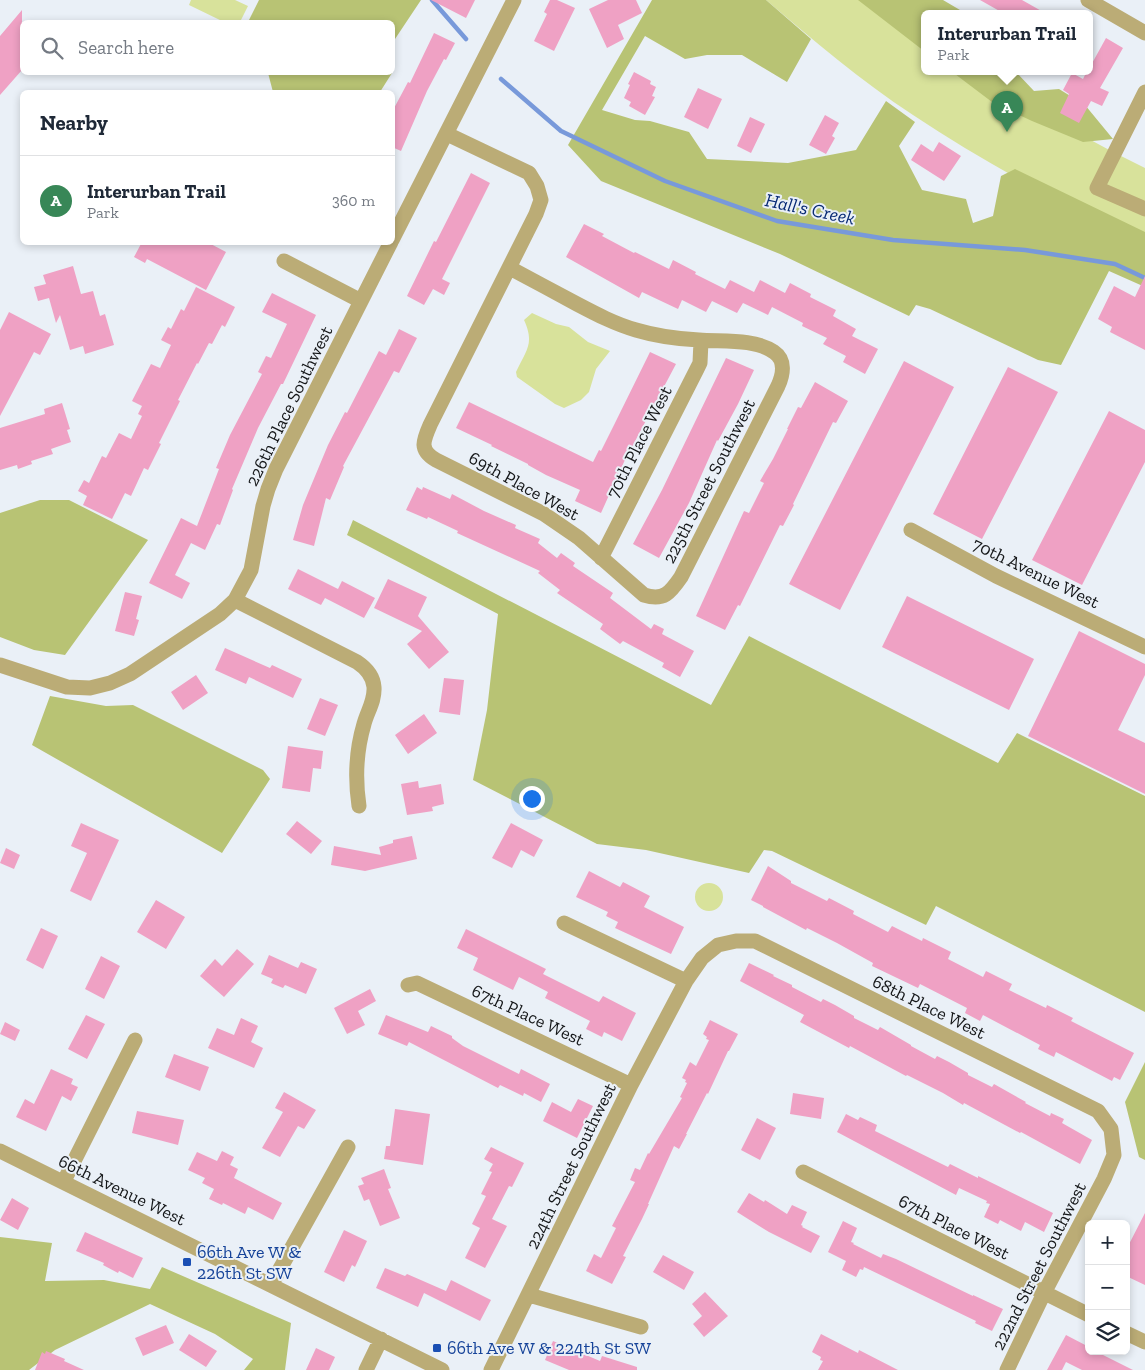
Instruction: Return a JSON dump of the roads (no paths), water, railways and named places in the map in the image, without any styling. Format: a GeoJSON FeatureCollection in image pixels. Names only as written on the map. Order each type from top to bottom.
{"type":"FeatureCollection","features":[{"type":"Feature","properties":{"kind":"street","name":"226th Place Southwest"},"geometry":{"type":"LineString","coordinates":[[395,235],[514,0]]}},
{"type":"Feature","properties":{"kind":"street"},"geometry":{"type":"LineString","coordinates":[[1088,0],[1145,33]]}},
{"type":"Feature","properties":{"kind":"street"},"geometry":{"type":"LineString","coordinates":[[1144,96],[1097,188],[1145,209]]}},
{"type":"Feature","properties":{"kind":"street"},"geometry":{"type":"LineString","coordinates":[[446,134],[528,173],[537,186],[540,200],[536,214],[510,268],[607,319],[632,329],[657,336],[701,341]]}},
{"type":"Feature","properties":{"kind":"street","name":"226th Place Southwest"},"geometry":{"type":"LineString","coordinates":[[0,665],[67,687],[90,688],[110,683],[130,674],[220,614],[234,600],[251,570],[263,506],[274,476],[390,245]]}},
{"type":"Feature","properties":{"kind":"street"},"geometry":{"type":"LineString","coordinates":[[284,261],[361,301]]}},
{"type":"Feature","properties":{"kind":"street","name":"69th Place West"},"geometry":{"type":"LineString","coordinates":[[510,268],[424,437],[424,447],[427,455],[544,514],[579,538],[644,595],[652,597]]}},
{"type":"Feature","properties":{"kind":"street","name":"225th Street Southwest"},"geometry":{"type":"LineString","coordinates":[[652,597],[661,597],[669,593],[681,577],[782,376],[783,367],[775,352],[726,340],[701,341]]}},
{"type":"Feature","properties":{"kind":"street","name":"70th Place West"},"geometry":{"type":"LineString","coordinates":[[601,558],[700,363],[701,341]]}},
{"type":"Feature","properties":{"kind":"street","name":"70th Avenue West"},"geometry":{"type":"LineString","coordinates":[[911,530],[996,576],[1145,647]]}},
{"type":"Feature","properties":{"kind":"street"},"geometry":{"type":"LineString","coordinates":[[234,600],[366,668],[374,686],[372,704],[363,725],[357,762],[356,784],[359,806]]}},
{"type":"Feature","properties":{"kind":"street"},"geometry":{"type":"LineString","coordinates":[[564,922],[686,981]]}},
{"type":"Feature","properties":{"kind":"street","name":"68th Place West"},"geometry":{"type":"LineString","coordinates":[[686,981],[702,958],[718,945],[736,941],[755,941],[1098,1111],[1110,1129],[1114,1155],[1104,1179]]}},
{"type":"Feature","properties":{"kind":"street","name":"224th Street Southwest"},"geometry":{"type":"LineString","coordinates":[[491,1370],[631,1085],[686,981]]}},
{"type":"Feature","properties":{"kind":"street","name":"67th Place West"},"geometry":{"type":"LineString","coordinates":[[408,984],[417,983],[631,1085]]}},
{"type":"Feature","properties":{"kind":"street"},"geometry":{"type":"LineString","coordinates":[[64,1181],[135,1040]]}},
{"type":"Feature","properties":{"kind":"street"},"geometry":{"type":"LineString","coordinates":[[271,1285],[348,1147]]}},
{"type":"Feature","properties":{"kind":"street","name":"66th Avenue West"},"geometry":{"type":"LineString","coordinates":[[0,1150],[442,1370]]}},
{"type":"Feature","properties":{"kind":"street","name":"67th Place West"},"geometry":{"type":"LineString","coordinates":[[803,1172],[1085,1313]]}},
{"type":"Feature","properties":{"kind":"street","name":"222nd Street Southwest"},"geometry":{"type":"LineString","coordinates":[[1006,1370],[1104,1179]]}},
{"type":"Feature","properties":{"kind":"street"},"geometry":{"type":"LineString","coordinates":[[529,1295],[641,1327]]}},
{"type":"Feature","properties":{"kind":"street"},"geometry":{"type":"LineString","coordinates":[[1130,1335],[1145,1342]]}},
{"type":"Feature","properties":{"kind":"street"},"geometry":{"type":"LineString","coordinates":[[366,1370],[381,1339]]}},
{"type":"Feature","properties":{"kind":"waterway","name":"Hall's Creek"},"geometry":{"type":"LineString","coordinates":[[432,0],[466,39]]}},
{"type":"Feature","properties":{"kind":"waterway","name":"Hall's Creek"},"geometry":{"type":"LineString","coordinates":[[501,79],[561,131],[665,181],[777,221],[893,240],[1025,250],[1115,264],[1145,278]]}},
{"type":"Feature","properties":{"kind":"place","name":"Interurban Trail"},"geometry":{"type":"Point","coordinates":[1007,132]}},
{"type":"Feature","properties":{"kind":"place","name":"66th Ave W & 226th St SW"},"geometry":{"type":"Point","coordinates":[187,1262]}},
{"type":"Feature","properties":{"kind":"place","name":"66th Ave W & 224th St SW"},"geometry":{"type":"Point","coordinates":[437,1348]}}]}
